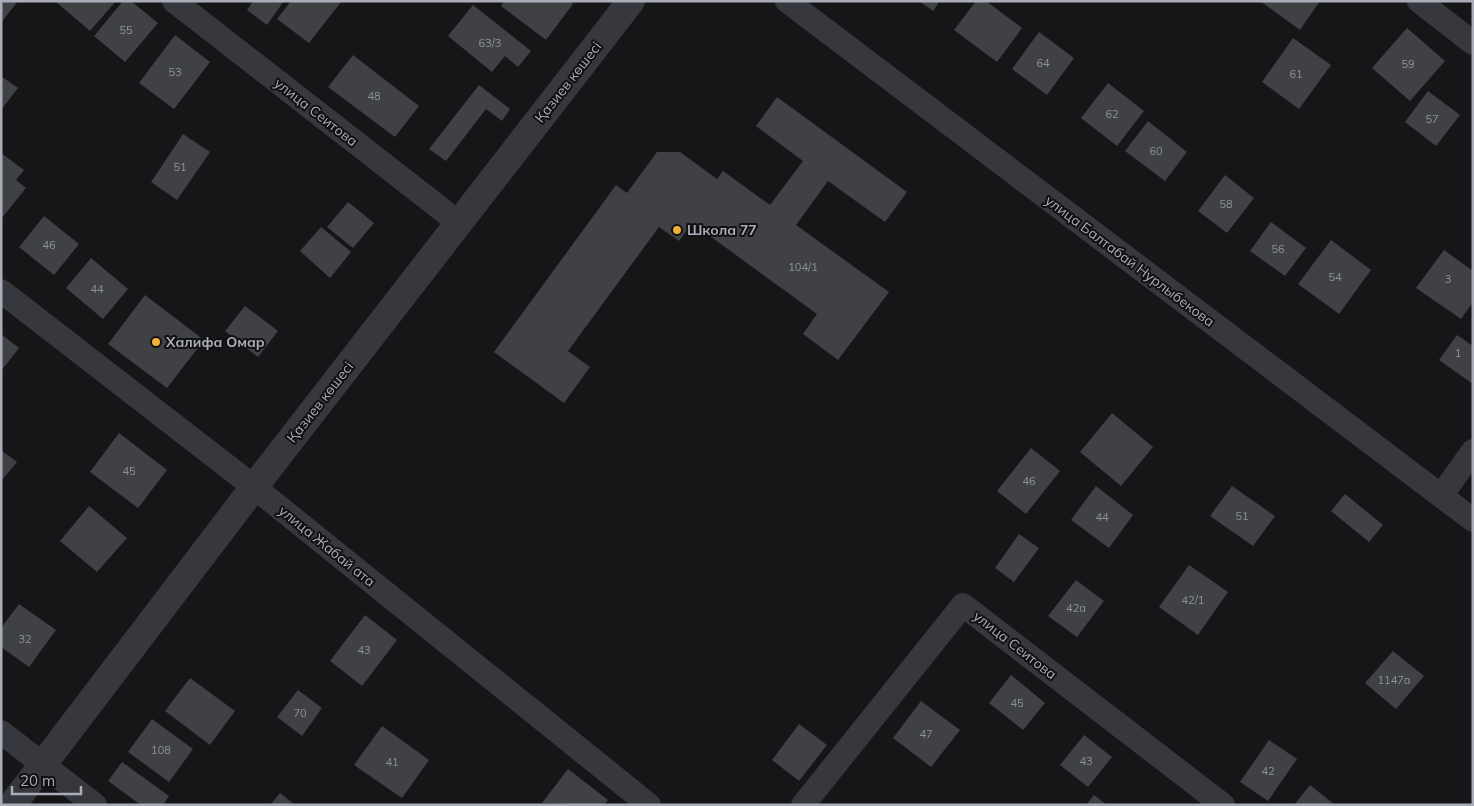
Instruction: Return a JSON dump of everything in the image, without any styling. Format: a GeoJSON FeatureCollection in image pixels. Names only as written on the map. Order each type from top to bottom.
{"type":"FeatureCollection","features":[{"type":"Feature","properties":{"kind":"street","name":"улица Сеитова"},"geometry":{"type":"LineString","coordinates":[[174,1],[459,223]]}},
{"type":"Feature","properties":{"kind":"street","name":"Қазиев көшесі"},"geometry":{"type":"LineString","coordinates":[[12,805],[254,487],[631,1]]}},
{"type":"Feature","properties":{"kind":"street","name":"улица Балтабай Нурлыбекова"},"geometry":{"type":"LineString","coordinates":[[787,1],[1473,520]]}},
{"type":"Feature","properties":{"kind":"street"},"geometry":{"type":"LineString","coordinates":[[1419,1],[1473,43]]}},
{"type":"Feature","properties":{"kind":"street","name":"улица Жабай ата"},"geometry":{"type":"LineString","coordinates":[[1,291],[254,487],[649,805]]}},
{"type":"Feature","properties":{"kind":"street"},"geometry":{"type":"LineString","coordinates":[[1441,496],[1473,451]]}},
{"type":"Feature","properties":{"kind":"street","name":"улица Сеитова"},"geometry":{"type":"LineString","coordinates":[[803,805],[963,605],[1223,805]]}},
{"type":"Feature","properties":{"kind":"street"},"geometry":{"type":"LineString","coordinates":[[1,732],[96,805]]}},
{"type":"Feature","properties":{"kind":"building"},"geometry":{"type":"Polygon","coordinates":[[[1,1],[18,1],[1,23],[1,1]]]}},
{"type":"Feature","properties":{"kind":"building"},"geometry":{"type":"Polygon","coordinates":[[[55,1],[116,1],[90,31],[55,1]]]}},
{"type":"Feature","properties":{"kind":"building"},"geometry":{"type":"Polygon","coordinates":[[[123,1],[131,1],[158,23],[125,62],[94,36],[123,1]]]}},
{"type":"Feature","properties":{"kind":"building"},"geometry":{"type":"Polygon","coordinates":[[[253,1],[284,1],[267,25],[247,10],[253,1]]]}},
{"type":"Feature","properties":{"kind":"building"},"geometry":{"type":"Polygon","coordinates":[[[291,1],[341,2],[309,43],[277,19],[291,1]]]}},
{"type":"Feature","properties":{"kind":"building"},"geometry":{"type":"Polygon","coordinates":[[[504,1],[570,1],[573,4],[546,40],[501,6],[504,1]]]}},
{"type":"Feature","properties":{"kind":"building"},"geometry":{"type":"Polygon","coordinates":[[[919,1],[940,1],[933,11],[919,1]]]}},
{"type":"Feature","properties":{"kind":"building"},"geometry":{"type":"Polygon","coordinates":[[[976,1],[986,1],[1022,28],[997,62],[954,30],[976,1]]]}},
{"type":"Feature","properties":{"kind":"building"},"geometry":{"type":"Polygon","coordinates":[[[1260,1],[1320,1],[1300,30],[1260,1]]]}},
{"type":"Feature","properties":{"kind":"building"},"geometry":{"type":"Polygon","coordinates":[[[473,5],[531,51],[518,67],[505,56],[492,72],[448,36],[473,5]]]}},
{"type":"Feature","properties":{"kind":"building"},"geometry":{"type":"Polygon","coordinates":[[[1407,28],[1445,61],[1410,101],[1372,68],[1407,28]]]}},
{"type":"Feature","properties":{"kind":"building"},"geometry":{"type":"Polygon","coordinates":[[[1039,32],[1074,58],[1047,95],[1012,69],[1039,32]]]}},
{"type":"Feature","properties":{"kind":"building"},"geometry":{"type":"Polygon","coordinates":[[[175,35],[210,62],[174,109],[139,83],[175,35]]]}},
{"type":"Feature","properties":{"kind":"building"},"geometry":{"type":"Polygon","coordinates":[[[1293,38],[1331,65],[1299,109],[1262,82],[1293,38]]]}},
{"type":"Feature","properties":{"kind":"building"},"geometry":{"type":"Polygon","coordinates":[[[353,55],[419,106],[395,137],[328,87],[353,55]]]}},
{"type":"Feature","properties":{"kind":"building"},"geometry":{"type":"Polygon","coordinates":[[[1,76],[18,88],[1,110],[1,76]]]}},
{"type":"Feature","properties":{"kind":"building"},"geometry":{"type":"Polygon","coordinates":[[[1108,83],[1144,111],[1117,146],[1081,118],[1108,83]]]}},
{"type":"Feature","properties":{"kind":"building"},"geometry":{"type":"Polygon","coordinates":[[[479,85],[510,109],[502,121],[486,109],[446,161],[429,149],[479,85]]]}},
{"type":"Feature","properties":{"kind":"building"},"geometry":{"type":"Polygon","coordinates":[[[1428,91],[1460,115],[1436,146],[1405,122],[1428,91]]]}},
{"type":"Feature","properties":{"kind":"building"},"geometry":{"type":"Polygon","coordinates":[[[777,97],[907,192],[885,222],[828,181],[796,225],[889,292],[838,360],[803,334],[817,314],[692,223],[679,241],[659,227],[568,351],[590,367],[564,403],[494,352],[616,185],[627,193],[657,152],[680,152],[717,179],[723,171],[770,205],[803,161],[756,126],[777,97]]]}},
{"type":"Feature","properties":{"kind":"building"},"geometry":{"type":"Polygon","coordinates":[[[1148,121],[1187,152],[1165,181],[1125,151],[1148,121]]]}},
{"type":"Feature","properties":{"kind":"building"},"geometry":{"type":"Polygon","coordinates":[[[183,134],[210,152],[177,200],[151,182],[183,134]]]}},
{"type":"Feature","properties":{"kind":"building"},"geometry":{"type":"Polygon","coordinates":[[[1,153],[24,170],[16,180],[26,188],[1,219],[1,153]]]}},
{"type":"Feature","properties":{"kind":"building"},"geometry":{"type":"Polygon","coordinates":[[[1225,175],[1254,198],[1227,233],[1198,211],[1225,175]]]}},
{"type":"Feature","properties":{"kind":"building"},"geometry":{"type":"Polygon","coordinates":[[[348,202],[374,223],[353,248],[327,227],[348,202]]]}},
{"type":"Feature","properties":{"kind":"building"},"geometry":{"type":"Polygon","coordinates":[[[44,216],[79,244],[54,275],[19,247],[44,216]]]}},
{"type":"Feature","properties":{"kind":"building"},"geometry":{"type":"Polygon","coordinates":[[[1271,222],[1306,248],[1285,276],[1250,251],[1271,222]]]}},
{"type":"Feature","properties":{"kind":"building"},"geometry":{"type":"Polygon","coordinates":[[[321,227],[351,252],[330,278],[300,251],[321,227]]]}},
{"type":"Feature","properties":{"kind":"building"},"geometry":{"type":"Polygon","coordinates":[[[1331,240],[1371,270],[1339,314],[1298,284],[1331,240]]]}},
{"type":"Feature","properties":{"kind":"building"},"geometry":{"type":"Polygon","coordinates":[[[1444,250],[1473,271],[1473,302],[1461,319],[1416,288],[1444,250]]]}},
{"type":"Feature","properties":{"kind":"building"},"geometry":{"type":"Polygon","coordinates":[[[91,258],[128,289],[103,319],[66,288],[91,258]]]}},
{"type":"Feature","properties":{"kind":"building","name":"Халифа Омар"},"geometry":{"type":"Polygon","coordinates":[[[145,295],[204,340],[167,388],[108,344],[145,295]]]}},
{"type":"Feature","properties":{"kind":"building"},"geometry":{"type":"Polygon","coordinates":[[[245,306],[278,331],[258,357],[225,331],[245,306]]]}},
{"type":"Feature","properties":{"kind":"building"},"geometry":{"type":"Polygon","coordinates":[[[1,334],[19,348],[1,371],[1,334]]]}},
{"type":"Feature","properties":{"kind":"building"},"geometry":{"type":"Polygon","coordinates":[[[1457,335],[1473,346],[1473,384],[1439,360],[1457,335]]]}},
{"type":"Feature","properties":{"kind":"building"},"geometry":{"type":"Polygon","coordinates":[[[1112,413],[1153,447],[1121,486],[1080,452],[1112,413]]]}},
{"type":"Feature","properties":{"kind":"building"},"geometry":{"type":"Polygon","coordinates":[[[119,433],[167,470],[138,508],[90,472],[119,433]]]}},
{"type":"Feature","properties":{"kind":"building"},"geometry":{"type":"Polygon","coordinates":[[[1031,448],[1060,471],[1026,514],[997,491],[1031,448]]]}},
{"type":"Feature","properties":{"kind":"building"},"geometry":{"type":"Polygon","coordinates":[[[1,450],[17,462],[1,481],[1,450]]]}},
{"type":"Feature","properties":{"kind":"building"},"geometry":{"type":"Polygon","coordinates":[[[1096,486],[1133,515],[1109,548],[1071,520],[1096,486]]]}},
{"type":"Feature","properties":{"kind":"building"},"geometry":{"type":"Polygon","coordinates":[[[1232,486],[1275,516],[1253,546],[1210,516],[1232,486]]]}},
{"type":"Feature","properties":{"kind":"building"},"geometry":{"type":"Polygon","coordinates":[[[1345,494],[1383,525],[1369,542],[1331,511],[1345,494]]]}},
{"type":"Feature","properties":{"kind":"building"},"geometry":{"type":"Polygon","coordinates":[[[89,506],[127,538],[97,572],[60,541],[89,506]]]}},
{"type":"Feature","properties":{"kind":"building"},"geometry":{"type":"Polygon","coordinates":[[[1019,534],[1039,548],[1014,582],[995,568],[1019,534]]]}},
{"type":"Feature","properties":{"kind":"building"},"geometry":{"type":"Polygon","coordinates":[[[1189,565],[1228,592],[1198,635],[1159,607],[1189,565]]]}},
{"type":"Feature","properties":{"kind":"building"},"geometry":{"type":"Polygon","coordinates":[[[1076,580],[1104,601],[1077,637],[1048,616],[1076,580]]]}},
{"type":"Feature","properties":{"kind":"building"},"geometry":{"type":"Polygon","coordinates":[[[19,604],[56,630],[29,667],[1,647],[1,628],[19,604]]]}},
{"type":"Feature","properties":{"kind":"building"},"geometry":{"type":"Polygon","coordinates":[[[365,615],[397,640],[362,686],[330,661],[365,615]]]}},
{"type":"Feature","properties":{"kind":"building"},"geometry":{"type":"Polygon","coordinates":[[[1393,651],[1424,676],[1396,709],[1365,683],[1393,651]]]}},
{"type":"Feature","properties":{"kind":"building"},"geometry":{"type":"Polygon","coordinates":[[[1011,675],[1045,703],[1023,730],[989,703],[1011,675]]]}},
{"type":"Feature","properties":{"kind":"building"},"geometry":{"type":"Polygon","coordinates":[[[190,678],[235,711],[210,745],[165,711],[190,678]]]}},
{"type":"Feature","properties":{"kind":"building"},"geometry":{"type":"Polygon","coordinates":[[[298,690],[322,708],[302,736],[277,717],[298,690]]]}},
{"type":"Feature","properties":{"kind":"building"},"geometry":{"type":"Polygon","coordinates":[[[921,701],[960,730],[931,767],[893,738],[921,701]]]}},
{"type":"Feature","properties":{"kind":"building"},"geometry":{"type":"Polygon","coordinates":[[[152,719],[193,749],[169,782],[128,752],[152,719]]]}},
{"type":"Feature","properties":{"kind":"building"},"geometry":{"type":"Polygon","coordinates":[[[799,724],[827,745],[799,781],[772,760],[799,724]]]}},
{"type":"Feature","properties":{"kind":"building"},"geometry":{"type":"Polygon","coordinates":[[[382,726],[429,760],[402,798],[354,765],[382,726]]]}},
{"type":"Feature","properties":{"kind":"building"},"geometry":{"type":"Polygon","coordinates":[[[1084,735],[1112,757],[1088,787],[1060,765],[1084,735]]]}},
{"type":"Feature","properties":{"kind":"building"},"geometry":{"type":"Polygon","coordinates":[[[1269,740],[1297,759],[1268,801],[1240,782],[1269,740]]]}},
{"type":"Feature","properties":{"kind":"building"},"geometry":{"type":"Polygon","coordinates":[[[122,762],[169,796],[163,805],[141,805],[108,781],[122,762]]]}},
{"type":"Feature","properties":{"kind":"building"},"geometry":{"type":"Polygon","coordinates":[[[568,769],[608,800],[604,805],[542,803],[568,769]]]}},
{"type":"Feature","properties":{"kind":"building"},"geometry":{"type":"Polygon","coordinates":[[[1310,785],[1335,805],[1294,805],[1310,785]]]}},
{"type":"Feature","properties":{"kind":"building"},"geometry":{"type":"Polygon","coordinates":[[[280,793],[295,805],[270,805],[280,793]]]}},
{"type":"Feature","properties":{"kind":"building"},"geometry":{"type":"Polygon","coordinates":[[[1094,795],[1107,805],[1086,805],[1094,795]]]}},
{"type":"Feature","properties":{"kind":"place","name":"Школа 77"},"geometry":{"type":"Point","coordinates":[677,230]}},
{"type":"Feature","properties":{"kind":"place","name":"Халифа Омар"},"geometry":{"type":"Point","coordinates":[156,342]}}]}
